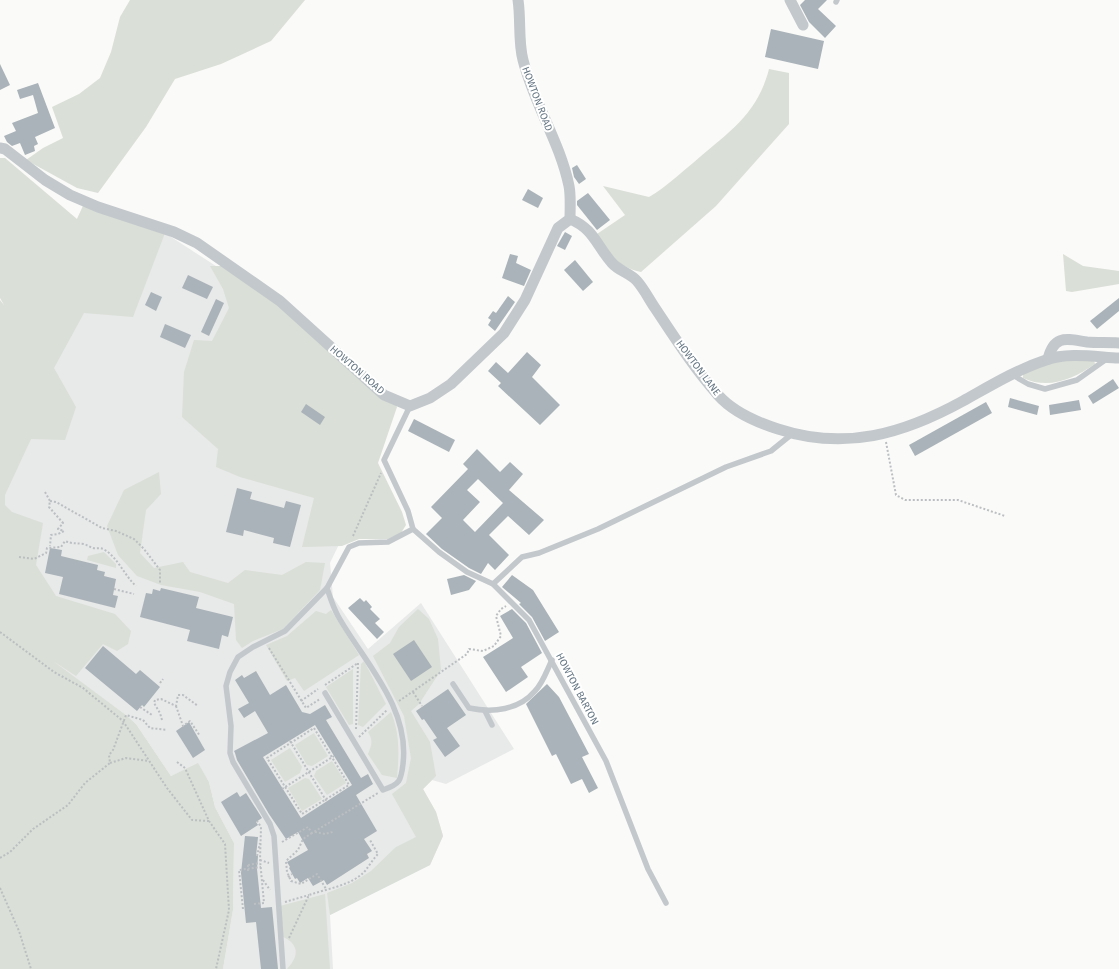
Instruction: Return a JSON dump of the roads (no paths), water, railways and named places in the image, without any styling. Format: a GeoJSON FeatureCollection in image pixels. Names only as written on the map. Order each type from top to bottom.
{"type":"FeatureCollection","features":[{"type":"Feature","properties":{"kind":"street","name":"HOWTON ROAD"},"geometry":{"type":"LineString","coordinates":[[518,0],[522,58],[530,83],[561,157],[570,187],[570,219]]}},
{"type":"Feature","properties":{"kind":"street"},"geometry":{"type":"LineString","coordinates":[[790,0],[804,25]]}},
{"type":"Feature","properties":{"kind":"street","name":"HOWTON ROAD"},"geometry":{"type":"LineString","coordinates":[[0,148],[5,149],[45,180],[70,195],[98,208],[174,232],[197,243],[280,301],[384,395],[410,406]]}},
{"type":"Feature","properties":{"kind":"street"},"geometry":{"type":"LineString","coordinates":[[410,406],[430,398],[451,384],[504,333],[525,300],[558,228],[570,219]]}},
{"type":"Feature","properties":{"kind":"street","name":"HOWTON LANE"},"geometry":{"type":"LineString","coordinates":[[570,219],[583,225],[614,265],[636,279],[685,353],[703,378],[721,398],[737,411],[761,423],[792,434],[848,440],[884,434],[919,422],[961,402],[1011,374],[1048,359],[1070,356],[1113,358]]}},
{"type":"Feature","properties":{"kind":"street"},"geometry":{"type":"LineString","coordinates":[[1048,359],[1050,349],[1057,341],[1065,338],[1088,342],[1119,343]]}},
{"type":"Feature","properties":{"kind":"lane"},"geometry":{"type":"LineString","coordinates":[[1011,374],[1028,384],[1045,389],[1077,380],[1113,358]]}},
{"type":"Feature","properties":{"kind":"lane"},"geometry":{"type":"LineString","coordinates":[[284,969],[276,845],[270,824],[231,758],[231,726],[226,686],[230,672],[238,657],[264,641],[285,631],[327,588],[349,547],[359,543],[388,542],[413,529],[408,511],[384,460],[410,406]]}},
{"type":"Feature","properties":{"kind":"lane"},"geometry":{"type":"LineString","coordinates":[[493,584],[522,557],[539,553],[598,529],[726,467],[771,450],[792,434]]}},
{"type":"Feature","properties":{"kind":"lane","name":"HOWTON BARTON"},"geometry":{"type":"LineString","coordinates":[[413,529],[439,552],[467,572],[493,584],[528,620],[552,660],[606,761],[648,869],[666,903]]}},
{"type":"Feature","properties":{"kind":"lane"},"geometry":{"type":"LineString","coordinates":[[325,694],[383,790],[394,786],[401,780],[404,753],[400,727],[393,704],[365,656],[338,616],[327,588]]}},
{"type":"Feature","properties":{"kind":"lane"},"geometry":{"type":"LineString","coordinates":[[453,684],[469,708],[485,712],[520,705],[536,690],[552,660]]}},
{"type":"Feature","properties":{"kind":"lane"},"geometry":{"type":"LineString","coordinates":[[485,712],[492,725]]}}]}
